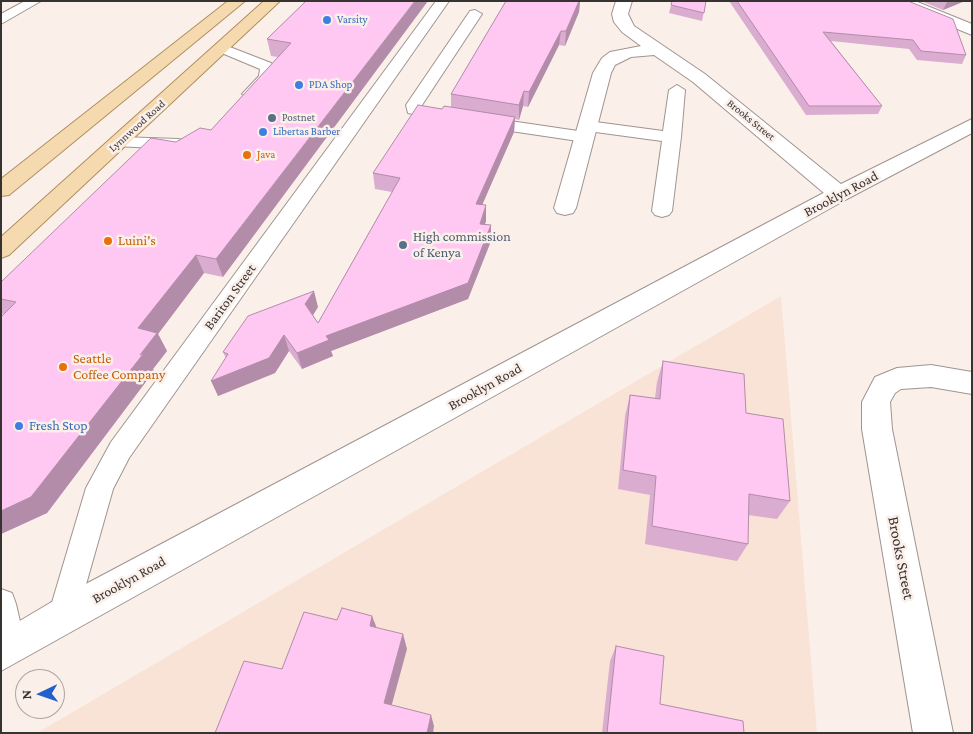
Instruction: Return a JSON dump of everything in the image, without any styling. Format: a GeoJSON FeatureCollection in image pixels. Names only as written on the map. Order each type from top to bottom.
{"type":"FeatureCollection","features":[{"type":"Feature","properties":{"kind":"main road"},"geometry":{"type":"LineString","coordinates":[[1,190],[238,1]]}},
{"type":"Feature","properties":{"kind":"main road","name":"Lynnwood Road"},"geometry":{"type":"LineString","coordinates":[[1,250],[273,1]]}},
{"type":"Feature","properties":{"kind":"street","name":"Brooks Street"},"geometry":{"type":"LineString","coordinates":[[624,1],[620,14],[622,22],[641,38],[660,49],[699,78],[839,194]]}},
{"type":"Feature","properties":{"kind":"street"},"geometry":{"type":"LineString","coordinates":[[901,1],[972,30]]}},
{"type":"Feature","properties":{"kind":"street"},"geometry":{"type":"LineString","coordinates":[[565,208],[602,73],[608,62],[616,56],[629,52],[660,49]]}},
{"type":"Feature","properties":{"kind":"street","name":"Brooklyn Road"},"geometry":{"type":"LineString","coordinates":[[6,651],[63,616],[839,194],[972,125]]}},
{"type":"Feature","properties":{"kind":"street","name":"Brooks Street"},"geometry":{"type":"LineString","coordinates":[[933,733],[877,429],[876,402],[885,385],[897,379],[913,376],[931,376],[972,383]]}},
{"type":"Feature","properties":{"kind":"lane"},"geometry":{"type":"LineString","coordinates":[[1,20],[35,1]]}},
{"type":"Feature","properties":{"kind":"lane","name":"Bariton Street"},"geometry":{"type":"LineString","coordinates":[[63,616],[100,488],[120,450],[443,1]]}},
{"type":"Feature","properties":{"kind":"lane"},"geometry":{"type":"LineString","coordinates":[[475,14],[414,105],[414,110],[463,119],[672,137]]}},
{"type":"Feature","properties":{"kind":"lane"},"geometry":{"type":"LineString","coordinates":[[222,48],[266,66],[268,70],[266,77],[240,104]]}},
{"type":"Feature","properties":{"kind":"lane"},"geometry":{"type":"LineString","coordinates":[[662,211],[677,90]]}},
{"type":"Feature","properties":{"kind":"lane"},"geometry":{"type":"LineString","coordinates":[[120,142],[193,143]]}},
{"type":"Feature","properties":{"kind":"lane"},"geometry":{"type":"LineString","coordinates":[[1,604],[6,651]]}},
{"type":"Feature","properties":{"kind":"shaded area"},"geometry":{"type":"Polygon","coordinates":[[[781,296],[817,733],[37,733],[61,719],[65,719],[65,717],[781,296]]]}},
{"type":"Feature","properties":{"kind":"building"},"geometry":{"type":"Polygon","coordinates":[[[306,1],[415,1],[216,259],[196,255],[138,328],[157,333],[140,355],[144,353],[31,497],[1,511],[1,317],[16,302],[1,299],[1,282],[151,138],[176,142],[200,128],[211,130],[291,43],[267,39],[306,1]]]}},
{"type":"Feature","properties":{"kind":"building"},"geometry":{"type":"Polygon","coordinates":[[[506,1],[579,1],[566,31],[561,31],[529,92],[524,91],[519,105],[451,94],[506,1]]]}},
{"type":"Feature","properties":{"kind":"building"},"geometry":{"type":"Polygon","coordinates":[[[672,1],[706,1],[704,13],[671,5],[672,1]]]}},
{"type":"Feature","properties":{"kind":"building"},"geometry":{"type":"Polygon","coordinates":[[[737,1],[908,1],[953,19],[966,55],[921,51],[913,40],[823,32],[882,106],[809,106],[737,1]]]}},
{"type":"Feature","properties":{"kind":"building"},"geometry":{"type":"Polygon","coordinates":[[[418,105],[442,109],[444,106],[515,117],[476,204],[486,205],[480,224],[491,225],[468,283],[326,336],[329,340],[297,353],[284,335],[269,358],[211,381],[228,354],[223,352],[248,316],[314,291],[305,304],[318,323],[400,178],[373,173],[418,105]]]}},
{"type":"Feature","properties":{"kind":"building"},"geometry":{"type":"Polygon","coordinates":[[[663,361],[744,374],[746,413],[783,419],[790,501],[749,494],[748,544],[652,526],[656,476],[623,470],[630,395],[660,399],[663,361]]]}},
{"type":"Feature","properties":{"kind":"building"},"geometry":{"type":"Polygon","coordinates":[[[342,608],[372,616],[370,626],[403,634],[384,703],[431,715],[427,733],[215,733],[244,661],[282,669],[304,612],[337,620],[342,608]]]}},
{"type":"Feature","properties":{"kind":"building"},"geometry":{"type":"Polygon","coordinates":[[[616,646],[664,656],[660,704],[743,721],[744,733],[607,733],[616,646]]]}},
{"type":"Feature","properties":{"kind":"place","name":"Varsity"},"geometry":{"type":"Point","coordinates":[327,20]}},
{"type":"Feature","properties":{"kind":"place","name":"PDA Shop"},"geometry":{"type":"Point","coordinates":[299,85]}},
{"type":"Feature","properties":{"kind":"place","name":"Postnet"},"geometry":{"type":"Point","coordinates":[272,118]}},
{"type":"Feature","properties":{"kind":"place","name":"Libertas Barber"},"geometry":{"type":"Point","coordinates":[263,132]}},
{"type":"Feature","properties":{"kind":"place","name":"Java"},"geometry":{"type":"Point","coordinates":[247,155]}},
{"type":"Feature","properties":{"kind":"place","name":"Luini's"},"geometry":{"type":"Point","coordinates":[108,241]}},
{"type":"Feature","properties":{"kind":"place","name":"High commission of Kenya"},"geometry":{"type":"Point","coordinates":[403,245]}},
{"type":"Feature","properties":{"kind":"place","name":"Seattle Coffee Company"},"geometry":{"type":"Point","coordinates":[63,367]}},
{"type":"Feature","properties":{"kind":"place","name":"Fresh Stop"},"geometry":{"type":"Point","coordinates":[19,426]}}]}
